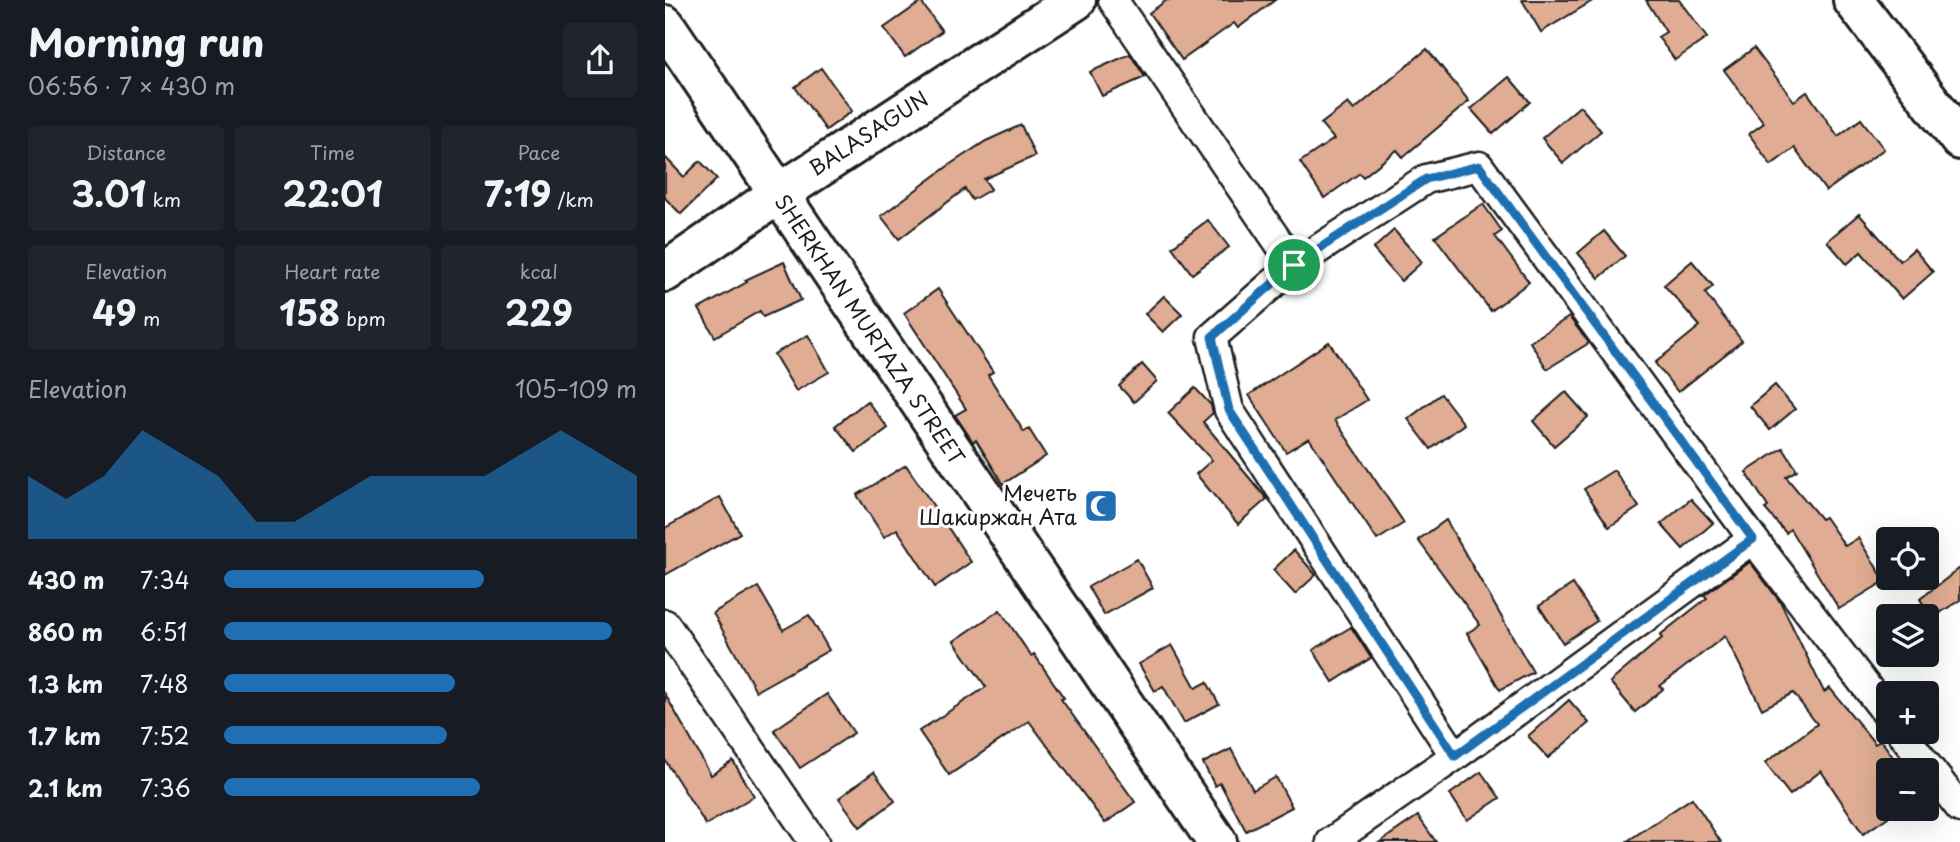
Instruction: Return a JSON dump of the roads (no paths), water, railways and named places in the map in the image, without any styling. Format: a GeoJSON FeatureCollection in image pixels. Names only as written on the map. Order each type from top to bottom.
{"type":"FeatureCollection","features":[{"type":"Feature","properties":{"kind":"street","name":"BALASAGUN"},"geometry":{"type":"LineString","coordinates":[[665,272],[777,195],[1076,0]]}},
{"type":"Feature","properties":{"kind":"street"},"geometry":{"type":"LineString","coordinates":[[1113,0],[1294,265]]}},
{"type":"Feature","properties":{"kind":"street"},"geometry":{"type":"LineString","coordinates":[[1853,0],[1960,140]]}},
{"type":"Feature","properties":{"kind":"street","name":"SHERKHAN MURTAZA STREET"},"geometry":{"type":"LineString","coordinates":[[665,25],[777,195],[1217,842]]}},
{"type":"Feature","properties":{"kind":"street"},"geometry":{"type":"LineString","coordinates":[[1455,756],[1229,410],[1212,337],[1294,265],[1426,179],[1479,166],[1753,539],[1876,699]]}},
{"type":"Feature","properties":{"kind":"street"},"geometry":{"type":"LineString","coordinates":[[1331,842],[1455,756],[1753,539]]}},
{"type":"Feature","properties":{"kind":"street"},"geometry":{"type":"LineString","coordinates":[[665,624],[814,842]]}},
{"type":"Feature","properties":{"kind":"street"},"geometry":{"type":"LineString","coordinates":[[1910,744],[1960,808]]}},
{"type":"Feature","properties":{"kind":"place","name":"Мечеть Шакиржан Ата"},"geometry":{"type":"Point","coordinates":[1101,506]}}]}
